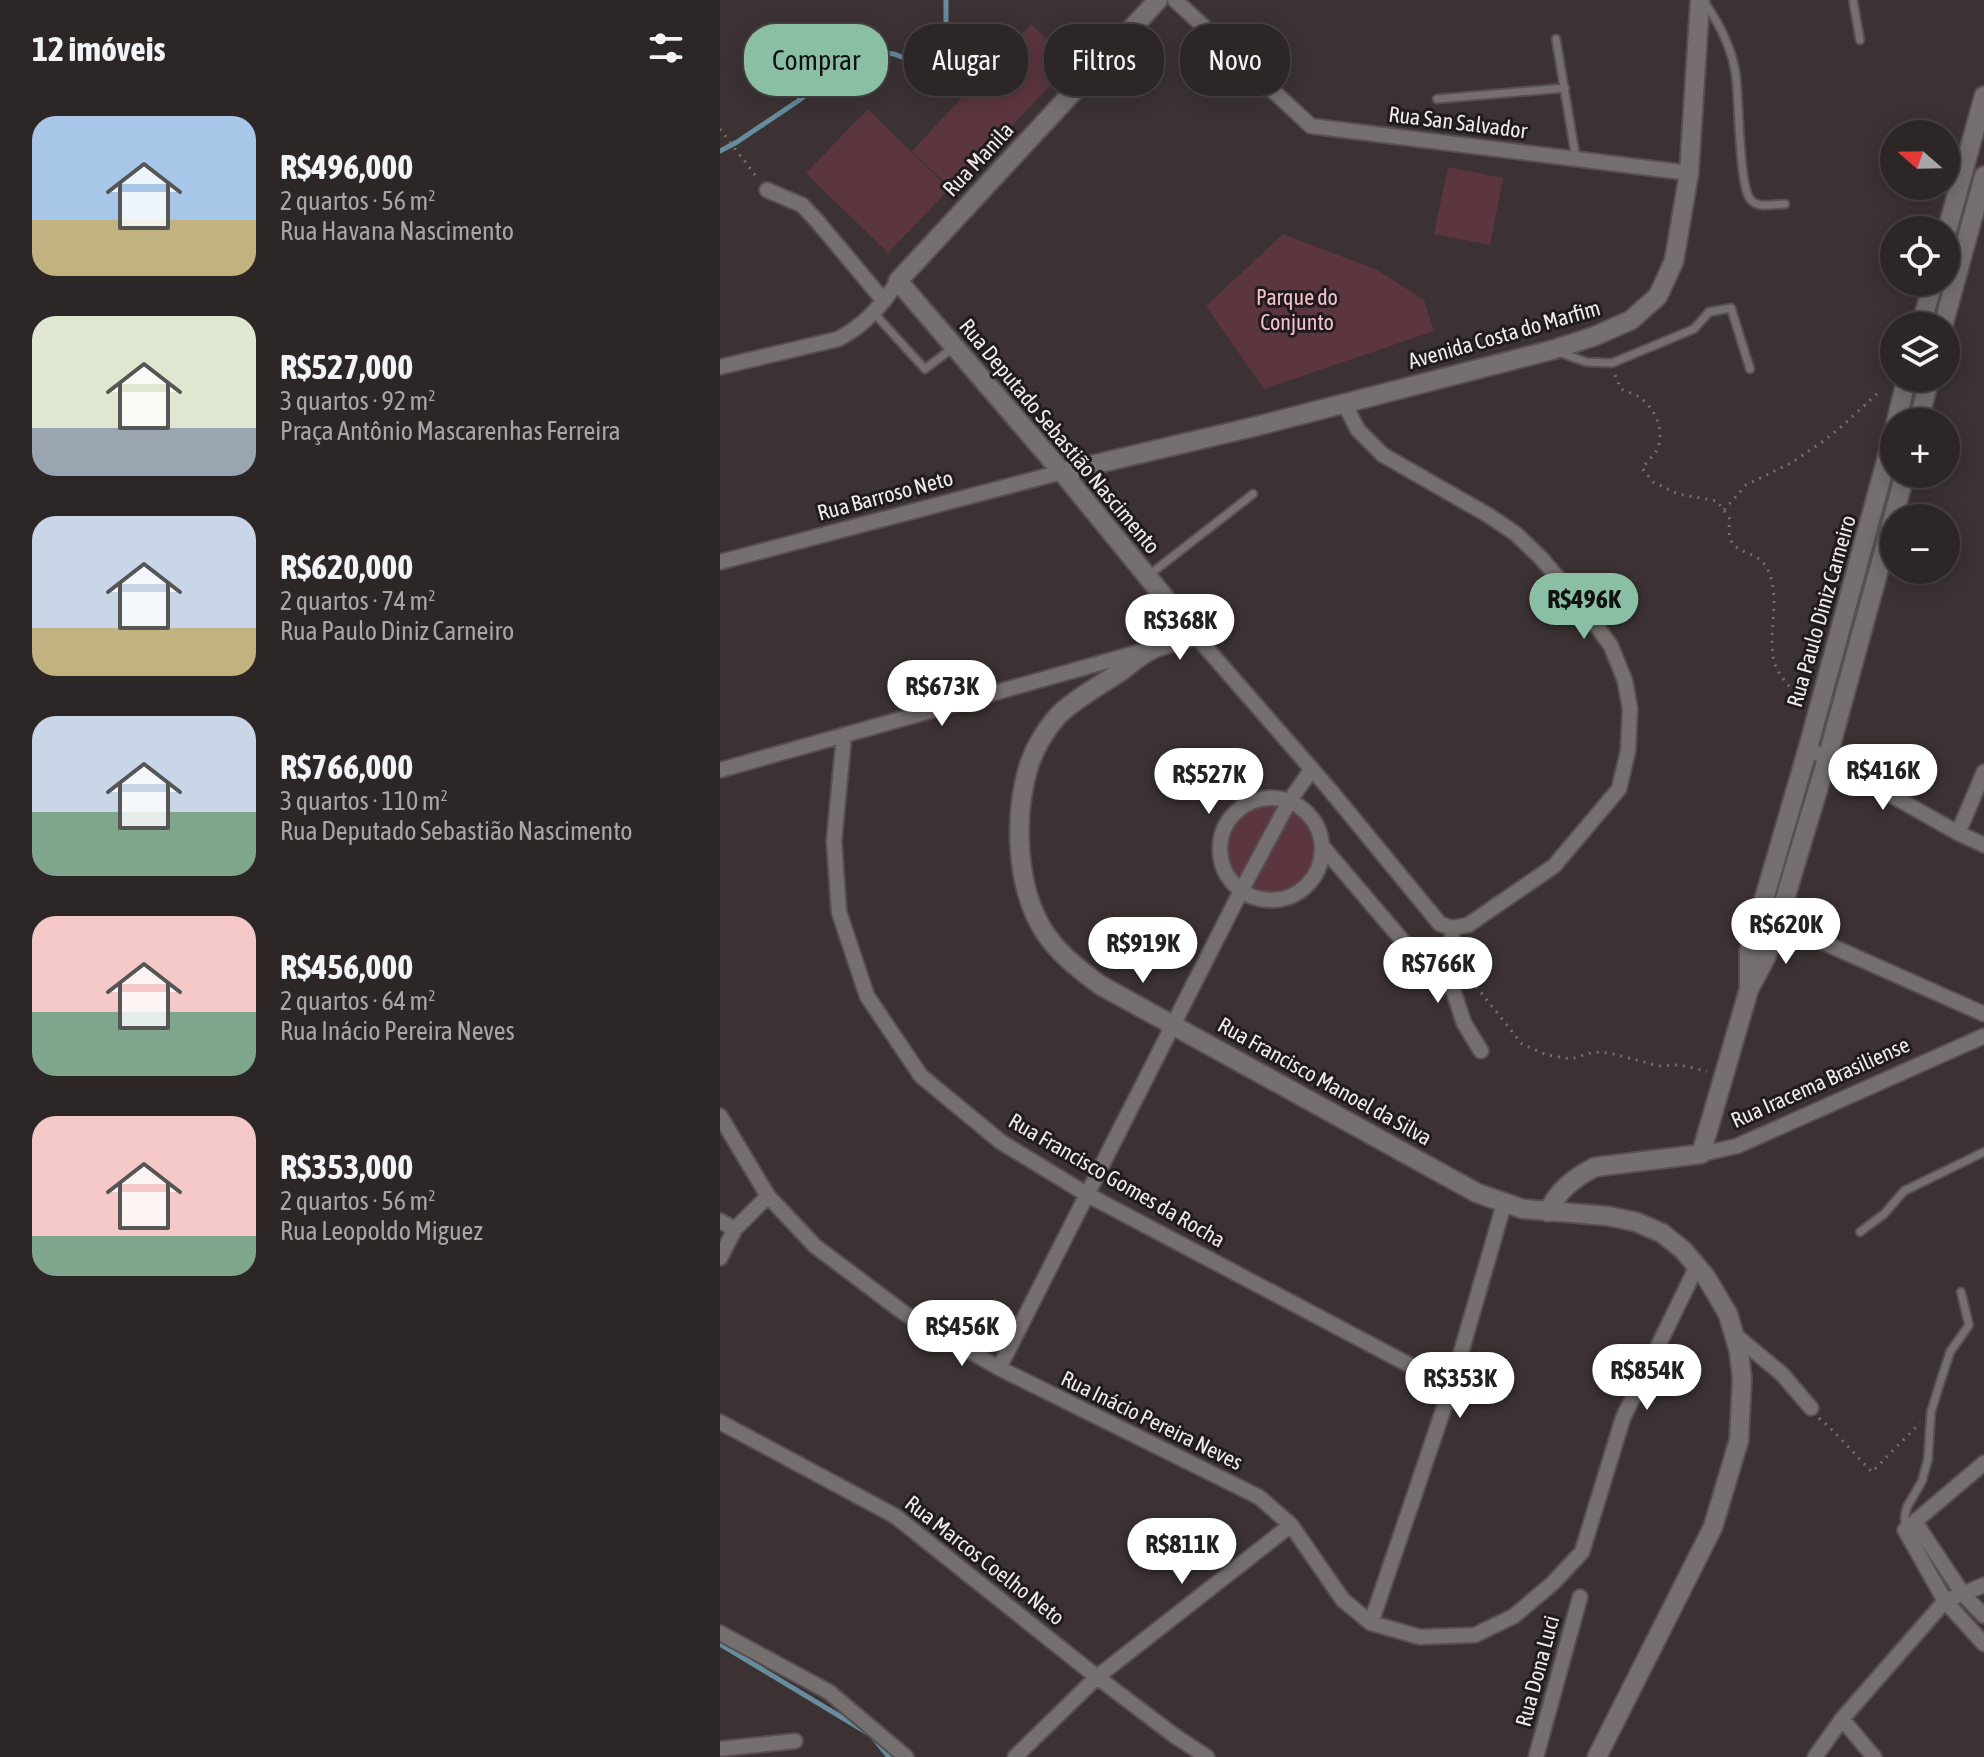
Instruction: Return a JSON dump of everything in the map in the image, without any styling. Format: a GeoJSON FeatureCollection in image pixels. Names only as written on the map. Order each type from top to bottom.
{"type":"FeatureCollection","features":[{"type":"Feature","properties":{"kind":"street","name":"Rua Manila"},"geometry":{"type":"LineString","coordinates":[[898,281],[1158,0]]}},
{"type":"Feature","properties":{"kind":"street","name":"Rua San Salvador"},"geometry":{"type":"LineString","coordinates":[[1175,0],[1311,126],[1689,173]]}},
{"type":"Feature","properties":{"kind":"street","name":"Avenida Costa do Marfim"},"geometry":{"type":"LineString","coordinates":[[1062,472],[1253,427],[1552,350],[1631,320],[1658,296],[1674,261],[1689,173],[1701,0]]}},
{"type":"Feature","properties":{"kind":"street"},"geometry":{"type":"LineString","coordinates":[[1951,216],[1984,96]]}},
{"type":"Feature","properties":{"kind":"street"},"geometry":{"type":"LineString","coordinates":[[1947,312],[1984,176]]}},
{"type":"Feature","properties":{"kind":"street"},"geometry":{"type":"LineString","coordinates":[[767,190],[802,205],[884,301]]}},
{"type":"Feature","properties":{"kind":"street"},"geometry":{"type":"LineString","coordinates":[[720,367],[838,339],[863,324],[898,281]]}},
{"type":"Feature","properties":{"kind":"street","name":"Rua Deputado Sebastião Nascimento"},"geometry":{"type":"LineString","coordinates":[[898,281],[1452,935]]}},
{"type":"Feature","properties":{"kind":"street"},"geometry":{"type":"LineString","coordinates":[[1344,403],[1358,430],[1383,455],[1488,515],[1516,534],[1541,558],[1611,646],[1625,681],[1630,709],[1628,751],[1619,789],[1554,866],[1452,935],[1438,954],[1414,954]]}},
{"type":"Feature","properties":{"kind":"street","name":"Rua Barroso Neto"},"geometry":{"type":"LineString","coordinates":[[720,562],[1062,472]]}},
{"type":"Feature","properties":{"kind":"street","name":"Rua Paulo Diniz Carneiro"},"geometry":{"type":"LineString","coordinates":[[1749,989],[1749,951],[1880,488]]}},
{"type":"Feature","properties":{"kind":"street"},"geometry":{"type":"LineString","coordinates":[[1886,488],[1900,493]]}},
{"type":"Feature","properties":{"kind":"street","name":"Rua Paulo Diniz Carneiro"},"geometry":{"type":"LineString","coordinates":[[1701,1154],[1749,989],[1766,957],[1778,922],[1827,759],[1901,488]]}},
{"type":"Feature","properties":{"kind":"street","name":"Rua Francisco Manoel da Silva"},"geometry":{"type":"LineString","coordinates":[[1196,636],[1153,649],[1058,714],[1041,738],[1029,764],[1024,786],[1020,843],[1024,884],[1049,940],[1100,985],[1477,1193],[1523,1209],[1608,1216],[1636,1222],[1662,1233],[1683,1250],[1706,1277],[1728,1314],[1742,1378],[1739,1440],[1713,1527],[1597,1757]]}},
{"type":"Feature","properties":{"kind":"street"},"geometry":{"type":"LineString","coordinates":[[720,770],[1153,649]]}},
{"type":"Feature","properties":{"kind":"street","name":"Rua Francisco Gomes da Rocha"},"geometry":{"type":"LineString","coordinates":[[844,736],[834,841],[839,912],[867,996],[921,1076],[1001,1142],[1088,1195],[1451,1387]]}},
{"type":"Feature","properties":{"kind":"street"},"geometry":{"type":"LineString","coordinates":[[1808,748],[1984,845]]}},
{"type":"Feature","properties":{"kind":"street"},"geometry":{"type":"LineString","coordinates":[[999,1368],[1241,891],[1290,800],[1312,769]]}},
{"type":"Feature","properties":{"kind":"street"},"geometry":{"type":"LineString","coordinates":[[1958,833],[1984,772]]}},
{"type":"Feature","properties":{"kind":"street"},"geometry":{"type":"LineString","coordinates":[[1261,798],[1290,800],[1300,805],[1317,827],[1322,846],[1318,870],[1304,889],[1282,900],[1259,900],[1241,891],[1224,871],[1220,848],[1225,826],[1240,808],[1261,798]]}},
{"type":"Feature","properties":{"kind":"street"},"geometry":{"type":"LineString","coordinates":[[1322,846],[1414,954],[1424,972],[1450,981]]}},
{"type":"Feature","properties":{"kind":"street"},"geometry":{"type":"LineString","coordinates":[[1759,914],[1984,1014]]}},
{"type":"Feature","properties":{"kind":"street"},"geometry":{"type":"LineString","coordinates":[[1452,935],[1457,961],[1450,981],[1464,1023],[1481,1051]]}},
{"type":"Feature","properties":{"kind":"street","name":"Rua Iracema Brasiliense"},"geometry":{"type":"LineString","coordinates":[[1548,1212],[1554,1198],[1564,1187],[1595,1167],[1701,1154],[1737,1146],[1984,1036]]}},
{"type":"Feature","properties":{"kind":"street","name":"Rua Inácio Pereira Neves"},"geometry":{"type":"LineString","coordinates":[[720,1116],[768,1196],[815,1246],[893,1304],[999,1368],[1259,1497],[1291,1525],[1343,1600],[1371,1623],[1420,1637],[1475,1635],[1514,1616],[1553,1583],[1582,1552],[1623,1418],[1697,1266]]}},
{"type":"Feature","properties":{"kind":"street"},"geometry":{"type":"LineString","coordinates":[[720,1258],[735,1229],[768,1196]]}},
{"type":"Feature","properties":{"kind":"street"},"geometry":{"type":"LineString","coordinates":[[1371,1623],[1451,1387],[1504,1204]]}},
{"type":"Feature","properties":{"kind":"street"},"geometry":{"type":"LineString","coordinates":[[720,1221],[735,1229]]}},
{"type":"Feature","properties":{"kind":"street"},"geometry":{"type":"LineString","coordinates":[[1735,1335],[1782,1374],[1811,1408]]}},
{"type":"Feature","properties":{"kind":"street","name":"Rua Marcos Coelho Neto"},"geometry":{"type":"LineString","coordinates":[[720,1422],[895,1516],[1097,1677],[1207,1757]]}},
{"type":"Feature","properties":{"kind":"street"},"geometry":{"type":"LineString","coordinates":[[1910,1526],[1984,1463]]}},
{"type":"Feature","properties":{"kind":"street"},"geometry":{"type":"LineString","coordinates":[[1015,1757],[1097,1677],[1291,1525]]}},
{"type":"Feature","properties":{"kind":"street"},"geometry":{"type":"LineString","coordinates":[[1910,1526],[1984,1616]]}},
{"type":"Feature","properties":{"kind":"street"},"geometry":{"type":"LineString","coordinates":[[1910,1526],[1945,1601],[1984,1644]]}},
{"type":"Feature","properties":{"kind":"street"},"geometry":{"type":"LineString","coordinates":[[1815,1757],[1842,1719],[1945,1601],[1984,1585]]}},
{"type":"Feature","properties":{"kind":"street","name":"Rua Dona Luci"},"geometry":{"type":"LineString","coordinates":[[1536,1757],[1580,1597]]}},
{"type":"Feature","properties":{"kind":"street"},"geometry":{"type":"LineString","coordinates":[[720,1633],[829,1692],[906,1757]]}},
{"type":"Feature","properties":{"kind":"street"},"geometry":{"type":"LineString","coordinates":[[1842,1719],[1874,1757]]}},
{"type":"Feature","properties":{"kind":"street"},"geometry":{"type":"LineString","coordinates":[[720,1749],[795,1741]]}},
{"type":"Feature","properties":{"kind":"lane"},"geometry":{"type":"LineString","coordinates":[[1701,0],[1712,13],[1727,42],[1736,74],[1743,174],[1749,199],[1758,205],[1785,204]]}},
{"type":"Feature","properties":{"kind":"lane"},"geometry":{"type":"LineString","coordinates":[[1853,0],[1860,40]]}},
{"type":"Feature","properties":{"kind":"lane"},"geometry":{"type":"LineString","coordinates":[[1556,39],[1576,159]]}},
{"type":"Feature","properties":{"kind":"lane"},"geometry":{"type":"LineString","coordinates":[[1437,99],[1565,88]]}},
{"type":"Feature","properties":{"kind":"lane"},"geometry":{"type":"LineString","coordinates":[[1552,350],[1586,362],[1612,363],[1694,329],[1709,312],[1731,308],[1750,369]]}},
{"type":"Feature","properties":{"kind":"lane"},"geometry":{"type":"LineString","coordinates":[[873,312],[925,369],[954,347]]}},
{"type":"Feature","properties":{"kind":"lane"},"geometry":{"type":"LineString","coordinates":[[1147,576],[1253,494]]}},
{"type":"Feature","properties":{"kind":"lane"},"geometry":{"type":"LineString","coordinates":[[1860,1232],[1884,1214],[1904,1191],[1984,1152]]}},
{"type":"Feature","properties":{"kind":"lane"},"geometry":{"type":"LineString","coordinates":[[1910,1526],[1905,1515],[1922,1481],[1928,1459],[1931,1412],[1950,1352],[1969,1325],[1961,1292]]}},
{"type":"Feature","properties":{"kind":"path"},"geometry":{"type":"LineString","coordinates":[[720,129],[767,190]]}},
{"type":"Feature","properties":{"kind":"path"},"geometry":{"type":"LineString","coordinates":[[1612,363],[1621,389],[1638,396],[1652,409],[1659,425],[1659,443],[1642,468],[1653,482],[1678,494],[1717,501],[1730,519],[1727,534],[1730,540],[1761,561],[1767,569],[1774,597],[1772,647],[1775,664],[1798,697]]}},
{"type":"Feature","properties":{"kind":"path"},"geometry":{"type":"LineString","coordinates":[[1724,510],[1746,485],[1812,449],[1879,392]]}},
{"type":"Feature","properties":{"kind":"path"},"geometry":{"type":"LineString","coordinates":[[1457,961],[1522,1044],[1547,1055],[1571,1059],[1594,1052],[1610,1053],[1659,1066],[1679,1065],[1725,1076]]}},
{"type":"Feature","properties":{"kind":"path"},"geometry":{"type":"LineString","coordinates":[[1811,1408],[1872,1472],[1931,1412]]}},
{"type":"Feature","properties":{"kind":"green space"},"geometry":{"type":"Polygon","coordinates":[[[1031,24],[1044,37],[1044,92],[952,189],[912,151],[964,96],[1028,96],[1028,27],[1031,24]]]}},
{"type":"Feature","properties":{"kind":"green space"},"geometry":{"type":"Polygon","coordinates":[[[868,109],[949,189],[888,253],[806,173],[868,109]]]}},
{"type":"Feature","properties":{"kind":"green space"},"geometry":{"type":"Polygon","coordinates":[[[1448,167],[1503,178],[1490,245],[1434,234],[1448,167]]]}},
{"type":"Feature","properties":{"kind":"green space","name":"Parque do Conjunto"},"geometry":{"type":"Polygon","coordinates":[[[1283,234],[1377,270],[1424,300],[1434,331],[1264,389],[1206,306],[1283,234]]]}},
{"type":"Feature","properties":{"kind":"green space"},"geometry":{"type":"Polygon","coordinates":[[[1271,798],[1290,802],[1307,813],[1318,830],[1322,849],[1318,868],[1307,885],[1290,896],[1271,900],[1252,896],[1235,885],[1224,868],[1220,849],[1224,830],[1235,813],[1252,802],[1271,798]]]}},
{"type":"Feature","properties":{"kind":"waterway"},"geometry":{"type":"LineString","coordinates":[[720,151],[798,101],[858,55],[876,52],[909,60],[935,58],[946,38],[946,0]]}},
{"type":"Feature","properties":{"kind":"waterway"},"geometry":{"type":"LineString","coordinates":[[720,1644],[871,1735],[889,1757]]}}]}
